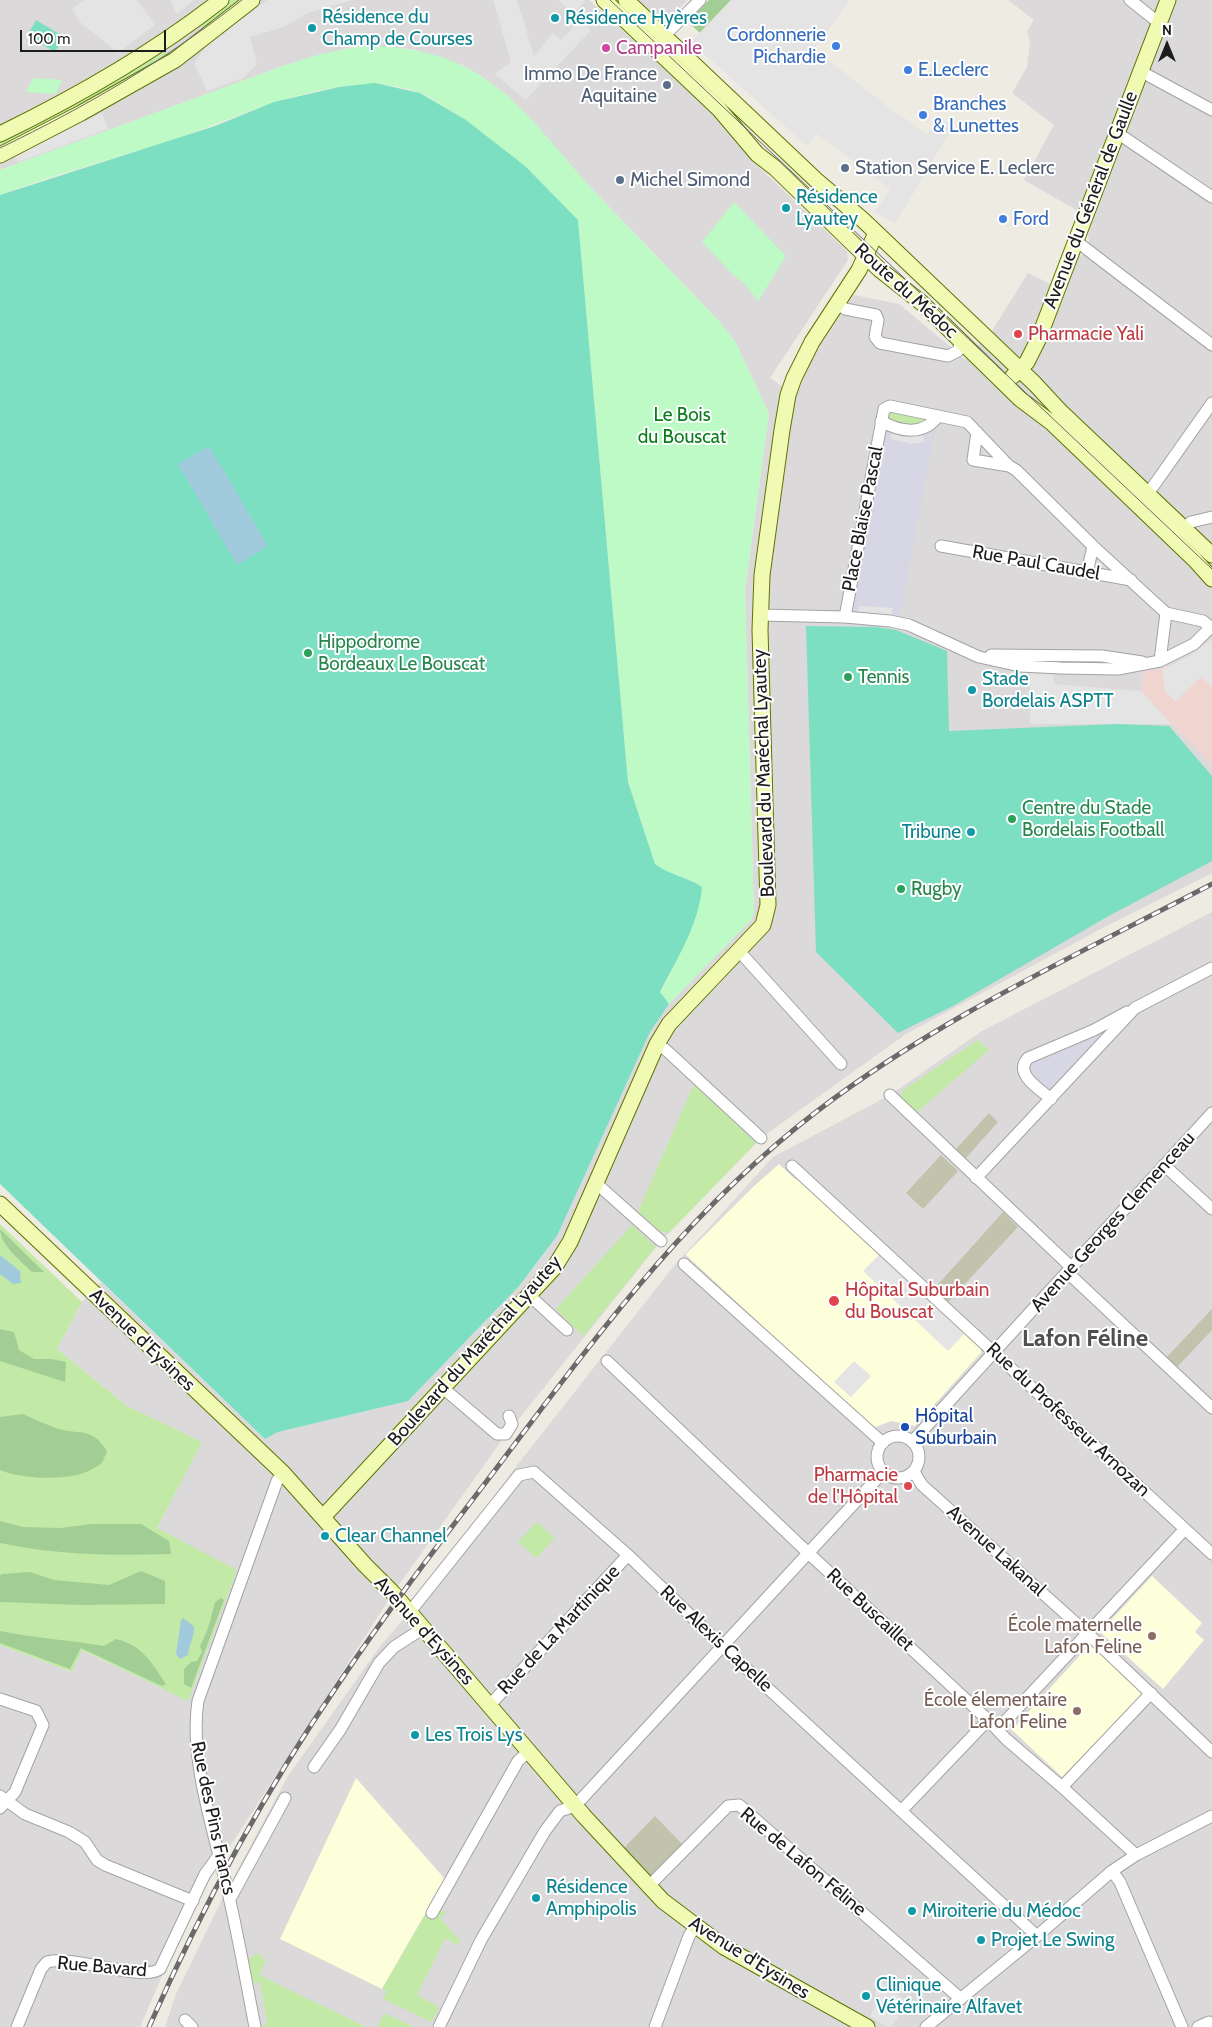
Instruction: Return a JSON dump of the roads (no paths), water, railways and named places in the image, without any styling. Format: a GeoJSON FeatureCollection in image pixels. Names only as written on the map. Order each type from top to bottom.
{"type":"FeatureCollection","features":[{"type":"Feature","properties":{"kind":"street"},"geometry":{"type":"LineString","coordinates":[[0,134],[122,70],[221,0]]}},
{"type":"Feature","properties":{"kind":"street"},"geometry":{"type":"LineString","coordinates":[[0,154],[104,101],[192,48],[252,0]]}},
{"type":"Feature","properties":{"kind":"street","name":"Route du Médoc"},"geometry":{"type":"LineString","coordinates":[[604,0],[719,109],[757,154],[775,168],[866,256],[922,303],[1006,384],[1052,424],[1195,560],[1212,579]]}},
{"type":"Feature","properties":{"kind":"street","name":"Route du Médoc"},"geometry":{"type":"LineString","coordinates":[[626,0],[816,180],[876,233],[1020,369],[1061,412],[1212,555]]}},
{"type":"Feature","properties":{"kind":"street"},"geometry":{"type":"LineString","coordinates":[[664,36],[700,0]]}},
{"type":"Feature","properties":{"kind":"street"},"geometry":{"type":"LineString","coordinates":[[1130,0],[1159,23]]}},
{"type":"Feature","properties":{"kind":"street","name":"Avenue du Général de Gaulle"},"geometry":{"type":"LineString","coordinates":[[1006,384],[1033,352],[1168,0]]}},
{"type":"Feature","properties":{"kind":"street"},"geometry":{"type":"LineString","coordinates":[[178,32],[192,48]]}},
{"type":"Feature","properties":{"kind":"street"},"geometry":{"type":"LineString","coordinates":[[1140,71],[1212,110]]}},
{"type":"Feature","properties":{"kind":"street"},"geometry":{"type":"LineString","coordinates":[[1116,132],[1212,197]]}},
{"type":"Feature","properties":{"kind":"street","name":"Boulevard du Maréchal Lyautey"},"geometry":{"type":"LineString","coordinates":[[323,1517],[530,1296],[563,1256],[597,1184],[657,1044],[669,1024],[763,925],[768,906],[761,615],[762,575],[788,395],[812,342],[838,304],[866,256],[876,233]]}},
{"type":"Feature","properties":{"kind":"street"},"geometry":{"type":"LineString","coordinates":[[1076,241],[1212,345]]}},
{"type":"Feature","properties":{"kind":"street"},"geometry":{"type":"LineString","coordinates":[[838,304],[845,309],[876,315],[878,320],[875,337],[880,343],[948,356],[958,351],[961,341]]}},
{"type":"Feature","properties":{"kind":"street"},"geometry":{"type":"LineString","coordinates":[[1147,494],[1212,403]]}},
{"type":"Feature","properties":{"kind":"street","name":"Place Blaise Pascal"},"geometry":{"type":"LineString","coordinates":[[845,617],[881,421],[886,407],[938,416]]}},
{"type":"Feature","properties":{"kind":"street"},"geometry":{"type":"LineString","coordinates":[[761,615],[845,617],[909,625],[979,657],[995,661],[1117,663],[1160,661],[1194,644],[1211,627],[1203,621],[1166,613],[1093,546],[1016,470],[1009,466],[967,422],[938,416]]}},
{"type":"Feature","properties":{"kind":"street","name":"Place Blaise Pascal"},"geometry":{"type":"LineString","coordinates":[[881,421],[910,431],[924,429],[938,416]]}},
{"type":"Feature","properties":{"kind":"street"},"geometry":{"type":"LineString","coordinates":[[977,432],[972,460],[1009,466]]}},
{"type":"Feature","properties":{"kind":"street"},"geometry":{"type":"LineString","coordinates":[[1183,529],[1191,522],[1212,517]]}},
{"type":"Feature","properties":{"kind":"street","name":"Rue Paul Caudel"},"geometry":{"type":"LineString","coordinates":[[941,546],[1131,580]]}},
{"type":"Feature","properties":{"kind":"street"},"geometry":{"type":"LineString","coordinates":[[1087,573],[1093,546]]}},
{"type":"Feature","properties":{"kind":"street"},"geometry":{"type":"LineString","coordinates":[[1160,661],[1166,613]]}},
{"type":"Feature","properties":{"kind":"street"},"geometry":{"type":"LineString","coordinates":[[738,952],[841,1064]]}},
{"type":"Feature","properties":{"kind":"street"},"geometry":{"type":"LineString","coordinates":[[1051,1099],[1024,1074],[1023,1063],[1028,1058],[1094,1030],[1212,968]]}},
{"type":"Feature","properties":{"kind":"street"},"geometry":{"type":"LineString","coordinates":[[976,1178],[1135,1008]]}},
{"type":"Feature","properties":{"kind":"street"},"geometry":{"type":"LineString","coordinates":[[657,1044],[666,1050],[760,1138]]}},
{"type":"Feature","properties":{"kind":"street"},"geometry":{"type":"LineString","coordinates":[[890,1094],[1212,1408]]}},
{"type":"Feature","properties":{"kind":"street","name":"Avenue Georges Clemenceau"},"geometry":{"type":"LineString","coordinates":[[912,1442],[1212,1113]]}},
{"type":"Feature","properties":{"kind":"street"},"geometry":{"type":"LineString","coordinates":[[1164,1165],[1212,1209]]}},
{"type":"Feature","properties":{"kind":"street","name":"Rue du Professeur Arnozan"},"geometry":{"type":"LineString","coordinates":[[792,1166],[1212,1554]]}},
{"type":"Feature","properties":{"kind":"street"},"geometry":{"type":"LineString","coordinates":[[597,1184],[661,1241]]}},
{"type":"Feature","properties":{"kind":"street","name":"Avenue d'Eysines"},"geometry":{"type":"LineString","coordinates":[[0,1204],[283,1474],[409,1613],[575,1806],[648,1886],[695,1927],[739,1956],[867,2027]]}},
{"type":"Feature","properties":{"kind":"street"},"geometry":{"type":"LineString","coordinates":[[684,1264],[883,1443]]}},
{"type":"Feature","properties":{"kind":"street"},"geometry":{"type":"LineString","coordinates":[[530,1296],[567,1330]]}},
{"type":"Feature","properties":{"kind":"street","name":"Rue Buscaillet"},"geometry":{"type":"LineString","coordinates":[[607,1362],[808,1553],[998,1729],[1006,1739],[1062,1787],[1136,1856]]}},
{"type":"Feature","properties":{"kind":"street"},"geometry":{"type":"LineString","coordinates":[[443,1388],[497,1434],[506,1434],[512,1424],[509,1416]]}},
{"type":"Feature","properties":{"kind":"street"},"geometry":{"type":"LineString","coordinates":[[897,1436],[912,1442],[919,1454],[919,1460],[914,1472],[898,1478],[883,1472],[877,1458],[883,1443],[897,1436]]}},
{"type":"Feature","properties":{"kind":"street","name":"Rue Alexis Capelle"},"geometry":{"type":"LineString","coordinates":[[409,1613],[519,1475],[526,1472],[534,1472],[628,1555],[723,1647],[1038,1936]]}},
{"type":"Feature","properties":{"kind":"street"},"geometry":{"type":"LineString","coordinates":[[439,2027],[482,1940],[545,1831],[560,1811],[575,1806],[883,1472]]}},
{"type":"Feature","properties":{"kind":"street","name":"Avenue Lakanal"},"geometry":{"type":"LineString","coordinates":[[914,1472],[922,1485],[1087,1633],[1212,1752]]}},
{"type":"Feature","properties":{"kind":"street","name":"Rue des Pins Francs"},"geometry":{"type":"LineString","coordinates":[[255,2027],[230,1899],[196,1745],[198,1701],[277,1481],[283,1474]]}},
{"type":"Feature","properties":{"kind":"street"},"geometry":{"type":"LineString","coordinates":[[998,1729],[1186,1529]]}},
{"type":"Feature","properties":{"kind":"street","name":"Rue de La Martinique"},"geometry":{"type":"LineString","coordinates":[[490,1705],[628,1555]]}},
{"type":"Feature","properties":{"kind":"street"},"geometry":{"type":"LineString","coordinates":[[314,1767],[340,1730],[379,1664],[394,1647],[422,1629]]}},
{"type":"Feature","properties":{"kind":"street"},"geometry":{"type":"LineString","coordinates":[[1062,1787],[1151,1693]]}},
{"type":"Feature","properties":{"kind":"street"},"geometry":{"type":"LineString","coordinates":[[0,1699],[36,1711],[42,1725],[15,1792],[2,1801],[25,1814],[69,1832],[85,1842],[96,1860],[105,1865],[193,1901]]}},
{"type":"Feature","properties":{"kind":"street"},"geometry":{"type":"LineString","coordinates":[[902,1810],[988,1720]]}},
{"type":"Feature","properties":{"kind":"street"},"geometry":{"type":"LineString","coordinates":[[432,1913],[518,1761],[529,1751]]}},
{"type":"Feature","properties":{"kind":"street"},"geometry":{"type":"LineString","coordinates":[[230,1899],[285,1798]]}},
{"type":"Feature","properties":{"kind":"street","name":"Rue de Lafon Féline"},"geometry":{"type":"LineString","coordinates":[[648,1886],[728,1806],[739,1805],[961,1999]]}},
{"type":"Feature","properties":{"kind":"street"},"geometry":{"type":"LineString","coordinates":[[926,2027],[1038,1936],[1112,1871],[1136,1856],[1212,1816]]}},
{"type":"Feature","properties":{"kind":"street","name":"Rue Bavard"},"geometry":{"type":"LineString","coordinates":[[17,2027],[41,1969],[47,1962],[59,1960],[97,1964],[143,1973],[156,1972],[160,1969],[205,1874],[219,1855]]}},
{"type":"Feature","properties":{"kind":"street"},"geometry":{"type":"LineString","coordinates":[[1112,1871],[1120,1882],[1182,2027]]}},
{"type":"Feature","properties":{"kind":"street"},"geometry":{"type":"LineString","coordinates":[[655,2027],[689,1936],[695,1927]]}},
{"type":"Feature","properties":{"kind":"street"},"geometry":{"type":"LineString","coordinates":[[1198,2027],[1209,2022],[1212,2023]]}},
{"type":"Feature","properties":{"kind":"water"},"geometry":{"type":"Polygon","coordinates":[[[209,446],[268,546],[237,565],[178,464],[209,446]]]}},
{"type":"Feature","properties":{"kind":"water"},"geometry":{"type":"Polygon","coordinates":[[[0,1255],[20,1271],[21,1283],[13,1284],[0,1274],[0,1255]]]}},
{"type":"Feature","properties":{"kind":"water"},"geometry":{"type":"Polygon","coordinates":[[[183,1618],[194,1626],[194,1629],[188,1655],[180,1659],[176,1654],[181,1620],[183,1618]]]}},
{"type":"Feature","properties":{"kind":"tram line"},"geometry":{"type":"LineString","coordinates":[[0,148],[125,81],[184,43],[242,0]]}},
{"type":"Feature","properties":{"kind":"tram line"},"geometry":{"type":"LineString","coordinates":[[610,0],[1212,569]]}},
{"type":"Feature","properties":{"kind":"railway"},"geometry":{"type":"LineString","coordinates":[[149,2027],[169,1982],[236,1850],[286,1765],[339,1683],[420,1568],[576,1363],[687,1231],[727,1189],[770,1150],[816,1112],[862,1078],[910,1047],[1009,990],[1212,884]]}},
{"type":"Feature","properties":{"kind":"place","name":"Résidence Hyères"},"geometry":{"type":"Point","coordinates":[555,18]}},
{"type":"Feature","properties":{"kind":"place","name":"Résidence du Champ de Courses"},"geometry":{"type":"Point","coordinates":[312,28]}},
{"type":"Feature","properties":{"kind":"place","name":"Cordonnerie Pichardie"},"geometry":{"type":"Point","coordinates":[836,46]}},
{"type":"Feature","properties":{"kind":"place","name":"Campanile"},"geometry":{"type":"Point","coordinates":[606,48]}},
{"type":"Feature","properties":{"kind":"place","name":"E.Leclerc"},"geometry":{"type":"Point","coordinates":[908,70]}},
{"type":"Feature","properties":{"kind":"place","name":"Immo De France Aquitaine"},"geometry":{"type":"Point","coordinates":[667,85]}},
{"type":"Feature","properties":{"kind":"place","name":"Branches & Lunettes"},"geometry":{"type":"Point","coordinates":[923,115]}},
{"type":"Feature","properties":{"kind":"place","name":"Station Service E. Leclerc"},"geometry":{"type":"Point","coordinates":[845,168]}},
{"type":"Feature","properties":{"kind":"place","name":"Michel Simond"},"geometry":{"type":"Point","coordinates":[620,180]}},
{"type":"Feature","properties":{"kind":"place","name":"Résidence Lyautey"},"geometry":{"type":"Point","coordinates":[786,208]}},
{"type":"Feature","properties":{"kind":"place","name":"Ford"},"geometry":{"type":"Point","coordinates":[1003,219]}},
{"type":"Feature","properties":{"kind":"place","name":"Pharmacie Yali"},"geometry":{"type":"Point","coordinates":[1018,334]}},
{"type":"Feature","properties":{"kind":"place","name":"Hippodrome Bordeaux Le Bouscat"},"geometry":{"type":"Point","coordinates":[308,653]}},
{"type":"Feature","properties":{"kind":"place","name":"Tennis"},"geometry":{"type":"Point","coordinates":[848,677]}},
{"type":"Feature","properties":{"kind":"place","name":"Stade Bordelais ASPTT"},"geometry":{"type":"Point","coordinates":[972,690]}},
{"type":"Feature","properties":{"kind":"place","name":"Centre du Stade Bordelais Football"},"geometry":{"type":"Point","coordinates":[1012,819]}},
{"type":"Feature","properties":{"kind":"place","name":"Tribune"},"geometry":{"type":"Point","coordinates":[971,832]}},
{"type":"Feature","properties":{"kind":"place","name":"Rugby"},"geometry":{"type":"Point","coordinates":[901,889]}},
{"type":"Feature","properties":{"kind":"place","name":"Hôpital Suburbain du Bouscat"},"geometry":{"type":"Point","coordinates":[834,1301]}},
{"type":"Feature","properties":{"kind":"place","name":"Hôpital Suburbain"},"geometry":{"type":"Point","coordinates":[905,1427]}},
{"type":"Feature","properties":{"kind":"place","name":"Pharmacie de l'Hôpital"},"geometry":{"type":"Point","coordinates":[908,1486]}},
{"type":"Feature","properties":{"kind":"place","name":"Clear Channel"},"geometry":{"type":"Point","coordinates":[325,1536]}},
{"type":"Feature","properties":{"kind":"place","name":"École maternelle Lafon Feline"},"geometry":{"type":"Point","coordinates":[1152,1636]}},
{"type":"Feature","properties":{"kind":"place","name":"École élementaire Lafon Feline"},"geometry":{"type":"Point","coordinates":[1077,1711]}},
{"type":"Feature","properties":{"kind":"place","name":"Les Trois Lys"},"geometry":{"type":"Point","coordinates":[415,1735]}},
{"type":"Feature","properties":{"kind":"place","name":"Résidence Amphipolis"},"geometry":{"type":"Point","coordinates":[536,1898]}},
{"type":"Feature","properties":{"kind":"place","name":"Miroiterie du Médoc"},"geometry":{"type":"Point","coordinates":[912,1911]}},
{"type":"Feature","properties":{"kind":"place","name":"Projet Le Swing"},"geometry":{"type":"Point","coordinates":[981,1940]}},
{"type":"Feature","properties":{"kind":"place","name":"Clinique Vétérinaire Alfavet"},"geometry":{"type":"Point","coordinates":[866,1996]}},
{"type":"Feature","properties":{"kind":"district","name":"Lafon Féline"},"geometry":{"type":"Point","coordinates":[1085,1339]}},
{"type":"Feature","properties":{"kind":"park label","name":"Le Bois du Bouscat"},"geometry":{"type":"Point","coordinates":[682,426]}}]}
